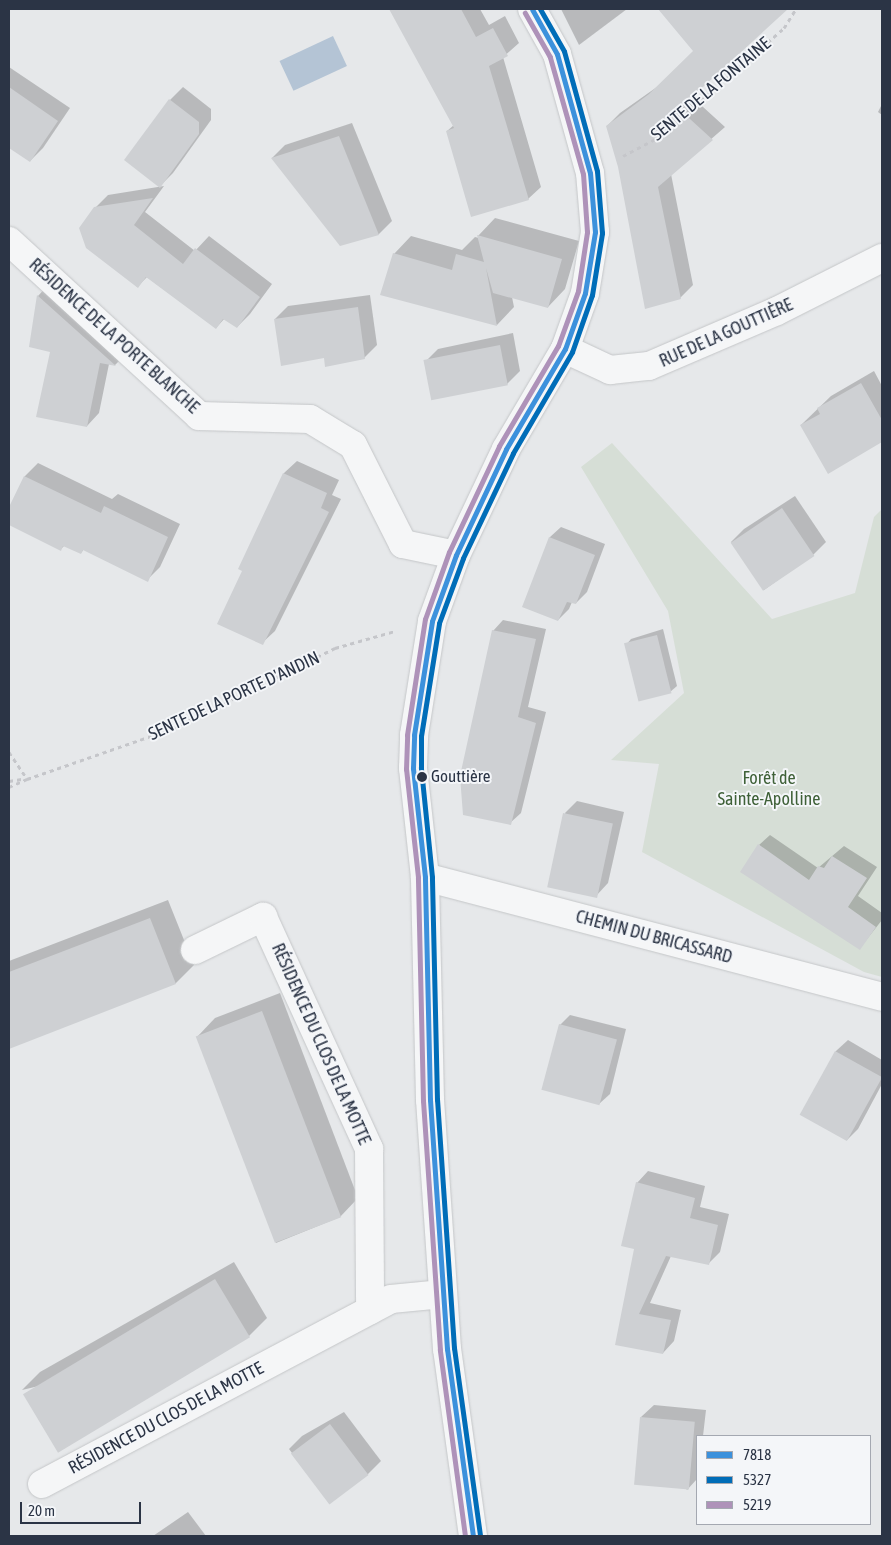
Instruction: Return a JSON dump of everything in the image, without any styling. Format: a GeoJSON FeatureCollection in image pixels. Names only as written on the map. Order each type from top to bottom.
{"type":"FeatureCollection","features":[{"type":"Feature","properties":{"kind":"street"},"geometry":{"type":"LineString","coordinates":[[473,1536],[447,1349],[430,1100],[425,877],[413,768],[414,735],[432,621],[456,554],[506,449],[565,348],[585,293],[595,232],[590,174],[556,54],[532,9]]}},
{"type":"Feature","properties":{"kind":"street","name":"RÉSIDENCE DE LA PORTE BLANCHE"},"geometry":{"type":"LineString","coordinates":[[9,241],[199,416],[310,419],[353,445],[403,544],[456,554]]}},
{"type":"Feature","properties":{"kind":"street","name":"RUE DE LA GOUTTIÈRE"},"geometry":{"type":"LineString","coordinates":[[565,348],[610,370],[650,366],[777,311],[882,258]]}},
{"type":"Feature","properties":{"kind":"street","name":"CHEMIN DU BRICASSARD"},"geometry":{"type":"LineString","coordinates":[[425,877],[882,997]]}},
{"type":"Feature","properties":{"kind":"street","name":"RÉSIDENCE DU CLOS DE LA MOTTE"},"geometry":{"type":"LineString","coordinates":[[195,950],[264,917],[368,1149],[370,1310]]}},
{"type":"Feature","properties":{"kind":"street","name":"RÉSIDENCE DU CLOS DE LA MOTTE"},"geometry":{"type":"LineString","coordinates":[[42,1484],[391,1299],[443,1294]]}},
{"type":"Feature","properties":{"kind":"path","name":"SENTE DE LA FONTAINE"},"geometry":{"type":"LineString","coordinates":[[590,174],[659,137],[784,28],[796,9]]}},
{"type":"Feature","properties":{"kind":"path","name":"SENTE DE LA PORTE D'ANDIN"},"geometry":{"type":"LineString","coordinates":[[9,787],[174,728],[335,648],[432,621]]}},
{"type":"Feature","properties":{"kind":"path"},"geometry":{"type":"LineString","coordinates":[[9,752],[27,779],[9,781]]}},
{"type":"Feature","properties":{"kind":"green space","name":"Forêt de Sainte-Apolline"},"geometry":{"type":"Polygon","coordinates":[[[612,443],[772,619],[855,593],[874,517],[882,509],[882,977],[864,972],[642,852],[659,764],[611,760],[684,693],[668,611],[581,467],[612,443]]]}},
{"type":"Feature","properties":{"kind":"water"},"geometry":{"type":"Polygon","coordinates":[[[333,36],[347,66],[293,91],[280,61],[333,36]]]}},
{"type":"Feature","properties":{"kind":"building"},"geometry":{"type":"Polygon","coordinates":[[[389,9],[461,9],[476,37],[493,28],[508,56],[489,66],[529,200],[471,217],[446,131],[454,128],[389,9]]]}},
{"type":"Feature","properties":{"kind":"building"},"geometry":{"type":"Polygon","coordinates":[[[658,9],[788,9],[679,109],[713,140],[658,187],[681,299],[645,309],[618,167],[606,126],[649,94],[693,51],[658,9]]]}},
{"type":"Feature","properties":{"kind":"building"},"geometry":{"type":"Polygon","coordinates":[[[9,87],[58,121],[30,162],[9,148],[9,87]]]}},
{"type":"Feature","properties":{"kind":"building"},"geometry":{"type":"Polygon","coordinates":[[[169,99],[199,122],[199,134],[160,188],[124,160],[169,99]]]}},
{"type":"Feature","properties":{"kind":"building"},"geometry":{"type":"Polygon","coordinates":[[[339,136],[379,235],[340,246],[271,158],[339,136]]]}},
{"type":"Feature","properties":{"kind":"building"},"geometry":{"type":"Polygon","coordinates":[[[153,198],[134,225],[183,264],[195,248],[260,297],[237,328],[223,319],[216,329],[146,277],[138,288],[86,248],[79,228],[94,207],[153,198]]]}},
{"type":"Feature","properties":{"kind":"building"},"geometry":{"type":"Polygon","coordinates":[[[477,235],[562,259],[548,308],[493,293],[486,268],[497,326],[380,295],[393,253],[452,270],[456,254],[484,262],[477,235]]]}},
{"type":"Feature","properties":{"kind":"building"},"geometry":{"type":"Polygon","coordinates":[[[37,295],[116,366],[100,363],[87,427],[36,417],[50,352],[29,347],[37,295]]]}},
{"type":"Feature","properties":{"kind":"building"},"geometry":{"type":"Polygon","coordinates":[[[358,307],[365,359],[325,367],[324,358],[281,366],[274,319],[358,307]]]}},
{"type":"Feature","properties":{"kind":"building"},"geometry":{"type":"Polygon","coordinates":[[[500,345],[508,385],[431,400],[423,360],[500,345]]]}},
{"type":"Feature","properties":{"kind":"building"},"geometry":{"type":"Polygon","coordinates":[[[861,383],[882,420],[882,442],[828,474],[800,425],[820,414],[817,408],[861,383]]]}},
{"type":"Feature","properties":{"kind":"building"},"geometry":{"type":"Polygon","coordinates":[[[283,473],[327,493],[321,508],[329,512],[263,645],[217,624],[242,571],[238,569],[283,473]]]}},
{"type":"Feature","properties":{"kind":"building"},"geometry":{"type":"Polygon","coordinates":[[[24,476],[101,513],[104,506],[168,537],[148,582],[83,550],[81,554],[63,546],[61,551],[9,525],[9,507],[24,476]]]}},
{"type":"Feature","properties":{"kind":"building"},"geometry":{"type":"Polygon","coordinates":[[[782,508],[814,556],[763,591],[731,543],[782,508]]]}},
{"type":"Feature","properties":{"kind":"building"},"geometry":{"type":"Polygon","coordinates":[[[549,537],[595,555],[576,604],[567,602],[558,621],[522,607],[549,537]]]}},
{"type":"Feature","properties":{"kind":"building"},"geometry":{"type":"Polygon","coordinates":[[[492,630],[536,639],[518,717],[536,723],[511,825],[463,815],[460,776],[492,630]]]}},
{"type":"Feature","properties":{"kind":"building"},"geometry":{"type":"Polygon","coordinates":[[[657,635],[672,693],[639,701],[624,643],[657,635]]]}},
{"type":"Feature","properties":{"kind":"building"},"geometry":{"type":"Polygon","coordinates":[[[563,813],[613,824],[597,898],[547,887],[563,813]]]}},
{"type":"Feature","properties":{"kind":"building"},"geometry":{"type":"Polygon","coordinates":[[[758,844],[809,880],[818,866],[824,868],[832,856],[867,878],[848,907],[876,927],[860,950],[740,872],[758,844]]]}},
{"type":"Feature","properties":{"kind":"building"},"geometry":{"type":"Polygon","coordinates":[[[150,918],[176,984],[9,1049],[9,972],[150,918]]]}},
{"type":"Feature","properties":{"kind":"building"},"geometry":{"type":"Polygon","coordinates":[[[262,1011],[341,1217],[275,1243],[196,1036],[262,1011]]]}},
{"type":"Feature","properties":{"kind":"building"},"geometry":{"type":"Polygon","coordinates":[[[559,1024],[617,1040],[599,1105],[541,1090],[559,1024]]]}},
{"type":"Feature","properties":{"kind":"building"},"geometry":{"type":"Polygon","coordinates":[[[835,1051],[882,1077],[847,1141],[800,1115],[835,1051]]]}},
{"type":"Feature","properties":{"kind":"building"},"geometry":{"type":"Polygon","coordinates":[[[636,1182],[695,1198],[690,1218],[718,1225],[709,1265],[666,1256],[639,1314],[671,1320],[663,1354],[615,1345],[634,1249],[621,1246],[636,1182]]]}},
{"type":"Feature","properties":{"kind":"building"},"geometry":{"type":"Polygon","coordinates":[[[215,1279],[250,1337],[58,1453],[23,1394],[215,1279]]]}},
{"type":"Feature","properties":{"kind":"building"},"geometry":{"type":"Polygon","coordinates":[[[640,1417],[695,1422],[689,1490],[634,1485],[640,1417]]]}},
{"type":"Feature","properties":{"kind":"building"},"geometry":{"type":"Polygon","coordinates":[[[330,1424],[369,1475],[329,1505],[291,1453],[330,1424]]]}},
{"type":"Feature","properties":{"kind":"transit line","name":"7818"},"geometry":{"type":"LineString","coordinates":[[473,1536],[447,1349],[430,1100],[425,877],[413,768],[414,735],[432,621],[456,555],[506,449],[565,349],[585,293],[595,232],[590,173],[557,54],[532,9]]}},
{"type":"Feature","properties":{"kind":"transit line","name":"5327"},"geometry":{"type":"LineString","coordinates":[[480,1535],[454,1348],[437,1100],[432,877],[421,768],[421,736],[439,623],[463,558],[513,453],[572,352],[592,295],[602,233],[597,171],[564,51],[540,9]]}},
{"type":"Feature","properties":{"kind":"transit line","name":"5219"},"geometry":{"type":"LineString","coordinates":[[465,1536],[440,1350],[423,1101],[418,877],[406,769],[407,735],[425,619],[449,552],[499,446],[558,346],[578,291],[587,232],[583,174],[550,57],[525,13]]}},
{"type":"Feature","properties":{"kind":"place","name":"Gouttière"},"geometry":{"type":"Point","coordinates":[422,777]}}]}
